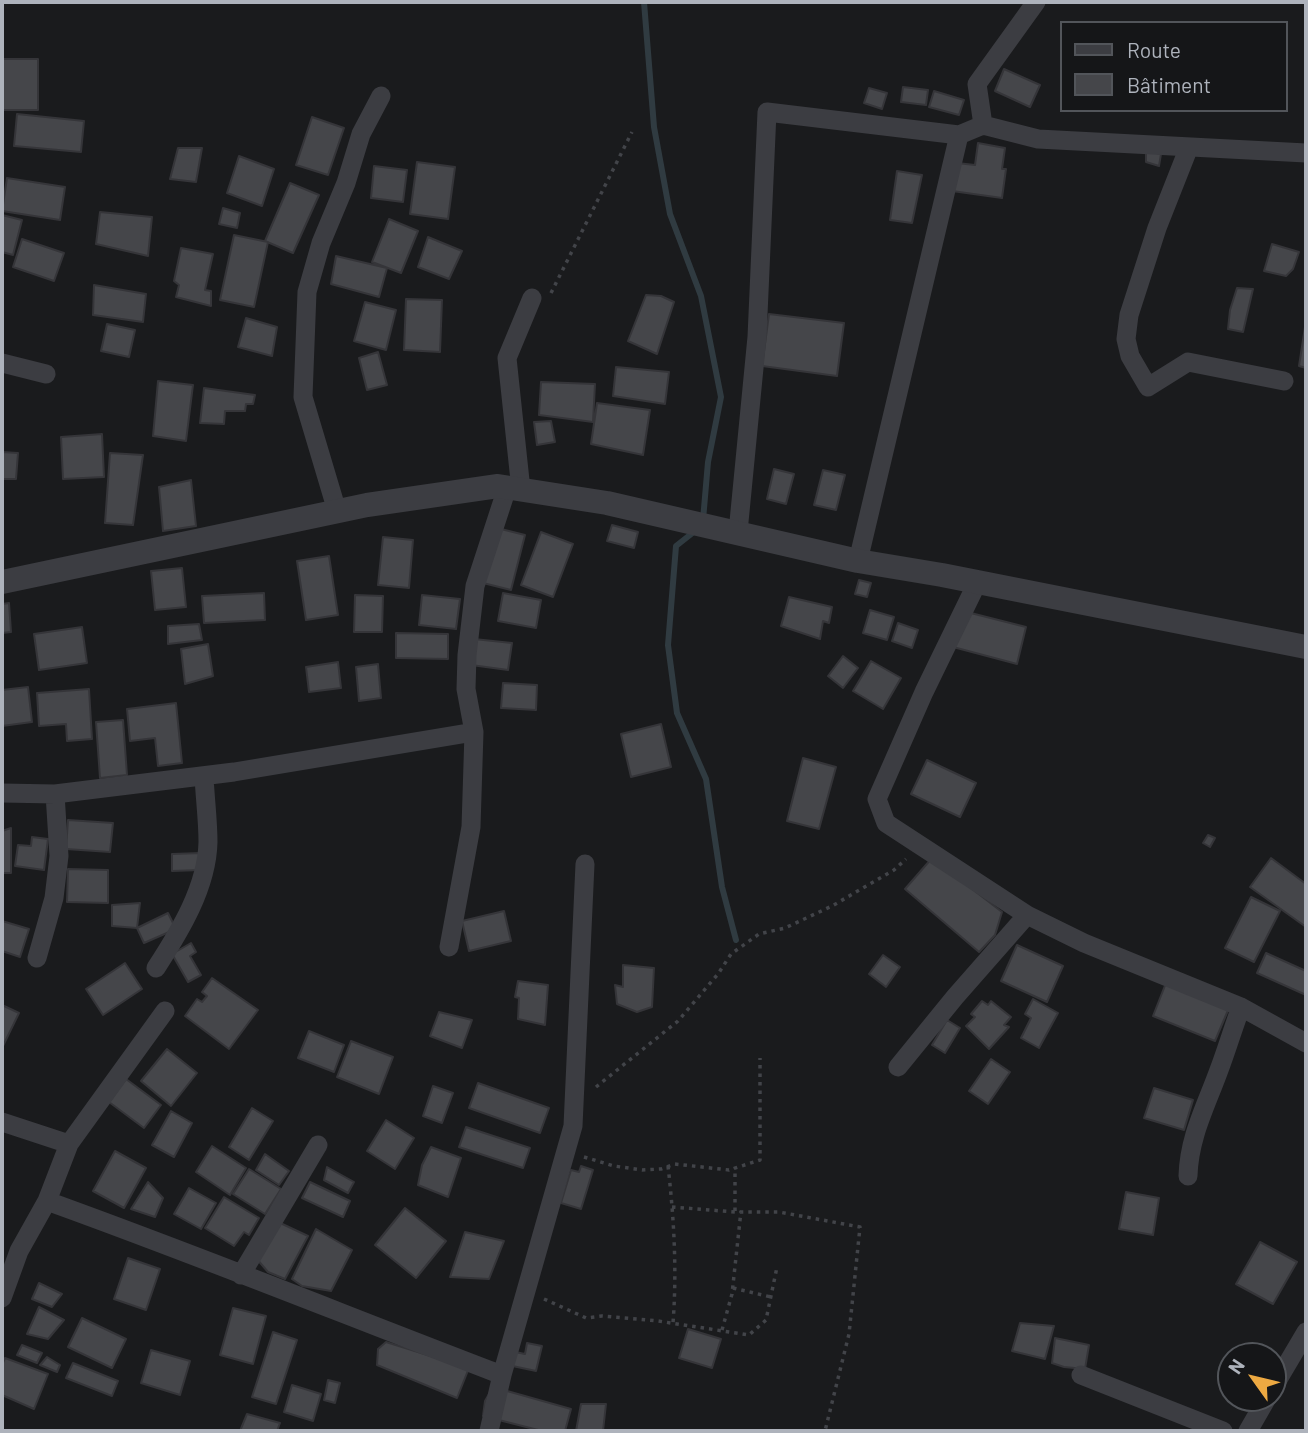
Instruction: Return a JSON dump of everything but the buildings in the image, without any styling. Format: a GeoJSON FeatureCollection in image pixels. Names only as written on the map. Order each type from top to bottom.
{"type":"FeatureCollection","features":[{"type":"Feature","properties":{"kind":"street"},"geometry":{"type":"LineString","coordinates":[[983,125],[977,84],[1035,2]]}},
{"type":"Feature","properties":{"kind":"street"},"geometry":{"type":"LineString","coordinates":[[337,511],[303,397],[307,292],[321,243],[346,183],[360,134],[381,96]]}},
{"type":"Feature","properties":{"kind":"street"},"geometry":{"type":"LineString","coordinates":[[738,532],[757,337],[767,112],[959,135],[983,125],[1038,139],[1306,153]]}},
{"type":"Feature","properties":{"kind":"street"},"geometry":{"type":"LineString","coordinates":[[858,561],[959,135]]}},
{"type":"Feature","properties":{"kind":"street"},"geometry":{"type":"LineString","coordinates":[[1189,148],[1157,228],[1129,315],[1126,340],[1130,356],[1148,387],[1188,362],[1284,380]]}},
{"type":"Feature","properties":{"kind":"street"},"geometry":{"type":"LineString","coordinates":[[449,947],[471,827],[474,732],[466,689],[475,586],[514,489],[507,358],[532,298]]}},
{"type":"Feature","properties":{"kind":"street"},"geometry":{"type":"LineString","coordinates":[[2,363],[46,373]]}},
{"type":"Feature","properties":{"kind":"street"},"geometry":{"type":"LineString","coordinates":[[2,582],[337,511],[485,488],[514,489],[607,503],[858,561],[1306,647]]}},
{"type":"Feature","properties":{"kind":"street"},"geometry":{"type":"LineString","coordinates":[[977,583],[924,692],[877,799],[886,823],[1027,915],[1084,943],[1241,1007],[1306,1043]]}},
{"type":"Feature","properties":{"kind":"street"},"geometry":{"type":"LineString","coordinates":[[2,793],[55,794],[204,776],[474,732]]}},
{"type":"Feature","properties":{"kind":"street"},"geometry":{"type":"LineString","coordinates":[[156,968],[172,944],[202,881],[208,843],[204,776]]}},
{"type":"Feature","properties":{"kind":"street"},"geometry":{"type":"LineString","coordinates":[[37,958],[54,898],[60,856],[55,794]]}},
{"type":"Feature","properties":{"kind":"street"},"geometry":{"type":"LineString","coordinates":[[488,1431],[573,1126],[586,864]]}},
{"type":"Feature","properties":{"kind":"street"},"geometry":{"type":"LineString","coordinates":[[898,1067],[1027,915]]}},
{"type":"Feature","properties":{"kind":"street"},"geometry":{"type":"LineString","coordinates":[[1188,1176],[1189,1154],[1201,1113],[1219,1072],[1241,1007]]}},
{"type":"Feature","properties":{"kind":"street"},"geometry":{"type":"LineString","coordinates":[[2,1298],[19,1251],[47,1201],[69,1144],[165,1011]]}},
{"type":"Feature","properties":{"kind":"street"},"geometry":{"type":"LineString","coordinates":[[2,1122],[69,1144]]}},
{"type":"Feature","properties":{"kind":"street"},"geometry":{"type":"LineString","coordinates":[[241,1275],[318,1146]]}},
{"type":"Feature","properties":{"kind":"street"},"geometry":{"type":"LineString","coordinates":[[47,1201],[194,1254],[241,1275],[502,1375]]}},
{"type":"Feature","properties":{"kind":"street"},"geometry":{"type":"LineString","coordinates":[[1287,1364],[1306,1332]]}},
{"type":"Feature","properties":{"kind":"street"},"geometry":{"type":"LineString","coordinates":[[1081,1376],[1139,1396],[1223,1431]]}},
{"type":"Feature","properties":{"kind":"street"},"geometry":{"type":"LineString","coordinates":[[1248,1431],[1259,1412]]}},
{"type":"Feature","properties":{"kind":"path"},"geometry":{"type":"LineString","coordinates":[[532,298],[547,303],[632,132]]}},
{"type":"Feature","properties":{"kind":"path"},"geometry":{"type":"LineString","coordinates":[[574,1105],[678,1021],[718,974],[731,954],[759,934],[785,928],[832,906],[894,870],[921,847]]}},
{"type":"Feature","properties":{"kind":"path"},"geometry":{"type":"LineString","coordinates":[[566,1152],[614,1166],[642,1170],[661,1169],[675,1164],[729,1170],[760,1160],[760,1058]]}},
{"type":"Feature","properties":{"kind":"path"},"geometry":{"type":"LineString","coordinates":[[668,1166],[676,1288],[673,1323]]}},
{"type":"Feature","properties":{"kind":"path"},"geometry":{"type":"LineString","coordinates":[[735,1167],[735,1212]]}},
{"type":"Feature","properties":{"kind":"path"},"geometry":{"type":"LineString","coordinates":[[672,1206],[735,1212],[779,1212],[860,1227],[849,1334],[825,1431]]}},
{"type":"Feature","properties":{"kind":"path"},"geometry":{"type":"LineString","coordinates":[[722,1330],[733,1288],[741,1212]]}},
{"type":"Feature","properties":{"kind":"path"},"geometry":{"type":"LineString","coordinates":[[526,1291],[586,1318],[602,1316],[673,1323],[750,1335],[766,1320],[778,1267]]}},
{"type":"Feature","properties":{"kind":"path"},"geometry":{"type":"LineString","coordinates":[[733,1288],[772,1297]]}},
{"type":"Feature","properties":{"kind":"waterway"},"geometry":{"type":"LineString","coordinates":[[644,2],[654,127],[670,214],[701,296],[721,397],[708,462],[703,520]]}},
{"type":"Feature","properties":{"kind":"waterway"},"geometry":{"type":"LineString","coordinates":[[695,531],[676,546],[668,645],[677,713],[706,779],[722,887],[736,940]]}}]}
